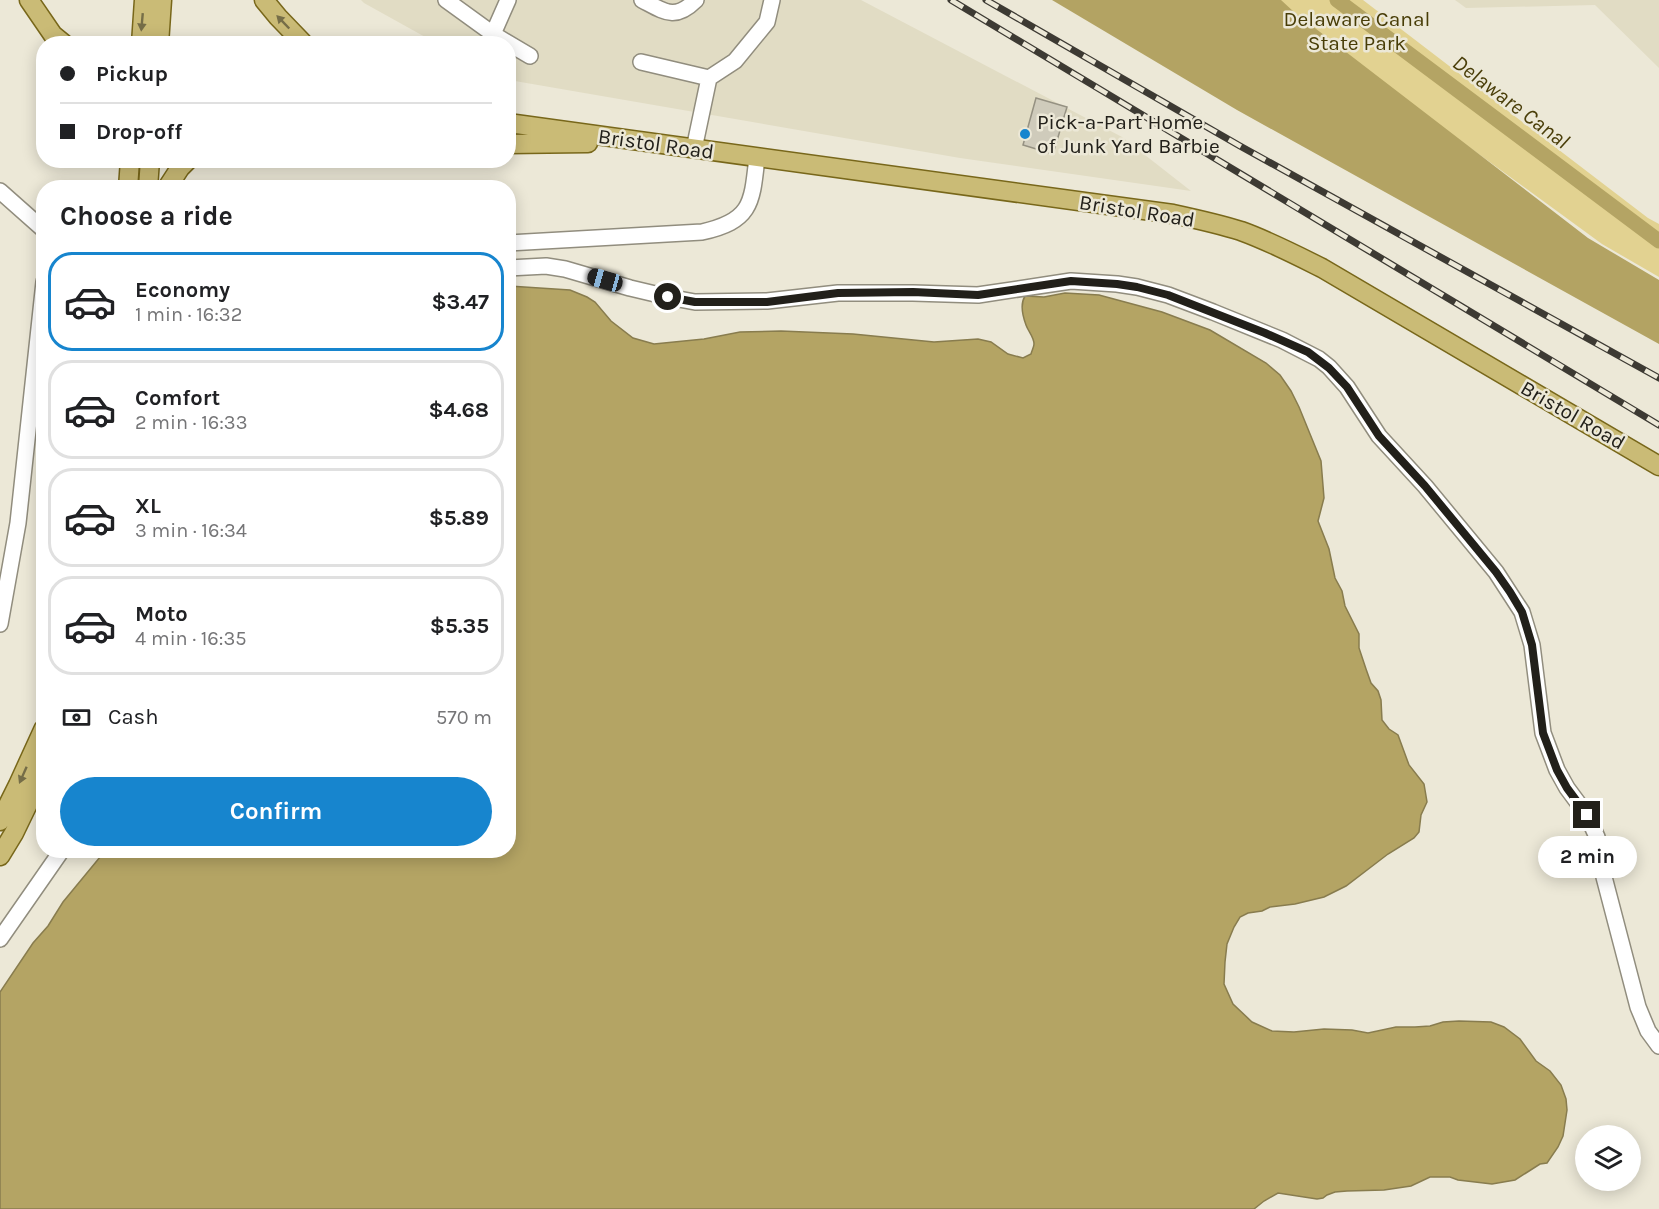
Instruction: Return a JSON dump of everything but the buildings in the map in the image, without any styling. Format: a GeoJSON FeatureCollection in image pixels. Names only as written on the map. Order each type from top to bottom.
{"type":"FeatureCollection","features":[{"type":"Feature","properties":{"kind":"main road"},"geometry":{"type":"LineString","coordinates":[[17,0],[44,36]]}},
{"type":"Feature","properties":{"kind":"main road"},"geometry":{"type":"LineString","coordinates":[[29,0],[54,36]]}},
{"type":"Feature","properties":{"kind":"main road"},"geometry":{"type":"LineString","coordinates":[[142,36],[144,0]]}},
{"type":"Feature","properties":{"kind":"main road"},"geometry":{"type":"LineString","coordinates":[[160,36],[162,0]]}},
{"type":"Feature","properties":{"kind":"main road"},"geometry":{"type":"LineString","coordinates":[[264,0],[296,36]]}},
{"type":"Feature","properties":{"kind":"main road","name":"Bristol Road"},"geometry":{"type":"LineString","coordinates":[[516,125],[1173,214],[1243,232],[1283,248],[1322,268],[1659,466]]}},
{"type":"Feature","properties":{"kind":"main road"},"geometry":{"type":"LineString","coordinates":[[516,144],[577,144],[624,139]]}},
{"type":"Feature","properties":{"kind":"main road"},"geometry":{"type":"LineString","coordinates":[[0,821],[36,746]]}},
{"type":"Feature","properties":{"kind":"main road"},"geometry":{"type":"LineString","coordinates":[[0,856],[36,788]]}},
{"type":"Feature","properties":{"kind":"street"},"geometry":{"type":"LineString","coordinates":[[446,0],[496,36]]}},
{"type":"Feature","properties":{"kind":"street"},"geometry":{"type":"LineString","coordinates":[[493,34],[508,0]]}},
{"type":"Feature","properties":{"kind":"street"},"geometry":{"type":"LineString","coordinates":[[642,0],[668,13],[686,10],[696,0]]}},
{"type":"Feature","properties":{"kind":"street"},"geometry":{"type":"LineString","coordinates":[[694,149],[709,78],[735,61],[767,22],[772,0]]}},
{"type":"Feature","properties":{"kind":"street"},"geometry":{"type":"LineString","coordinates":[[516,48],[530,56]]}},
{"type":"Feature","properties":{"kind":"street"},"geometry":{"type":"LineString","coordinates":[[641,62],[709,78]]}},
{"type":"Feature","properties":{"kind":"street"},"geometry":{"type":"LineString","coordinates":[[516,243],[702,232],[721,228],[734,221],[744,211],[751,198],[757,157]]}},
{"type":"Feature","properties":{"kind":"street"},"geometry":{"type":"LineString","coordinates":[[0,191],[36,223]]}},
{"type":"Feature","properties":{"kind":"street"},"geometry":{"type":"LineString","coordinates":[[516,268],[546,266],[566,269],[640,291],[695,302],[767,302],[838,293],[913,292],[978,295],[1071,281],[1117,284],[1168,295],[1214,312],[1282,340],[1319,359],[1347,387],[1379,436],[1425,486],[1496,572],[1522,612],[1532,645],[1543,733],[1557,770],[1587,815],[1597,837],[1604,877],[1638,1007],[1648,1030],[1659,1046]]}},
{"type":"Feature","properties":{"kind":"street"},"geometry":{"type":"LineString","coordinates":[[0,624],[18,523],[36,356]]}},
{"type":"Feature","properties":{"kind":"street"},"geometry":{"type":"LineString","coordinates":[[0,939],[56,858]]}},
{"type":"Feature","properties":{"kind":"shaded area"},"geometry":{"type":"Polygon","coordinates":[[[361,0],[861,0],[1122,137],[1191,191],[960,158],[516,81],[516,36],[423,36],[361,0]]]}},
{"type":"Feature","properties":{"kind":"shaded area"},"geometry":{"type":"Polygon","coordinates":[[[1052,0],[1281,0],[1588,238],[1659,280],[1659,344],[1237,110],[1052,0]]]}},
{"type":"Feature","properties":{"kind":"shaded area"},"geometry":{"type":"Polygon","coordinates":[[[1455,0],[1659,0],[1659,68],[1595,5],[1466,8],[1455,0]]]}},
{"type":"Feature","properties":{"kind":"shaded area"},"geometry":{"type":"Polygon","coordinates":[[[516,286],[570,290],[587,297],[595,302],[611,321],[633,338],[654,344],[704,339],[740,332],[781,331],[853,334],[934,342],[978,339],[991,342],[1008,354],[1023,358],[1031,354],[1034,344],[1023,314],[1025,296],[1044,297],[1065,293],[1099,295],[1162,312],[1210,330],[1266,363],[1280,375],[1291,391],[1321,461],[1324,498],[1318,521],[1329,549],[1335,578],[1342,591],[1345,606],[1359,634],[1359,648],[1371,683],[1378,691],[1381,700],[1382,720],[1398,735],[1409,765],[1424,784],[1427,802],[1421,815],[1419,832],[1414,838],[1388,854],[1346,886],[1324,897],[1270,907],[1240,917],[1227,944],[1225,962],[1224,984],[1233,1004],[1252,1022],[1272,1031],[1294,1032],[1324,1029],[1368,1033],[1396,1027],[1430,1026],[1443,1022],[1491,1022],[1504,1027],[1520,1039],[1536,1061],[1550,1071],[1561,1085],[1567,1110],[1563,1136],[1547,1163],[1540,1164],[1515,1180],[1492,1184],[1450,1177],[1430,1177],[1411,1186],[1384,1190],[1335,1192],[1317,1199],[1278,1193],[1254,1209],[0,1209],[0,992],[63,902],[99,858],[516,858],[516,286]]]}},
{"type":"Feature","properties":{"kind":"green space","name":"Delaware Canal State Park"},"geometry":{"type":"Polygon","coordinates":[[[1271,0],[1363,0],[1648,218],[1659,224],[1659,277],[1602,244],[1284,12],[1271,0]]]}},
{"type":"Feature","properties":{"kind":"waterway","name":"Delaware Canal"},"geometry":{"type":"LineString","coordinates":[[1337,0],[1659,241]]}},
{"type":"Feature","properties":{"kind":"railway"},"geometry":{"type":"LineString","coordinates":[[951,0],[1659,425]]}},
{"type":"Feature","properties":{"kind":"railway"},"geometry":{"type":"LineString","coordinates":[[986,0],[1240,146],[1659,378]]}},
{"type":"Feature","properties":{"kind":"place","name":"Pick-a-Part Home of Junk Yard Barbie"},"geometry":{"type":"Point","coordinates":[1025,134]}},
{"type":"Feature","properties":{"kind":"route"},"geometry":{"type":"LineString","coordinates":[[668,297],[695,302],[767,302],[838,293],[913,292],[978,295],[1071,281],[1117,284],[1168,295],[1308,352],[1339,377],[1379,436],[1425,486],[1510,592],[1522,612],[1532,645],[1543,733],[1557,770],[1587,815]]}}]}
